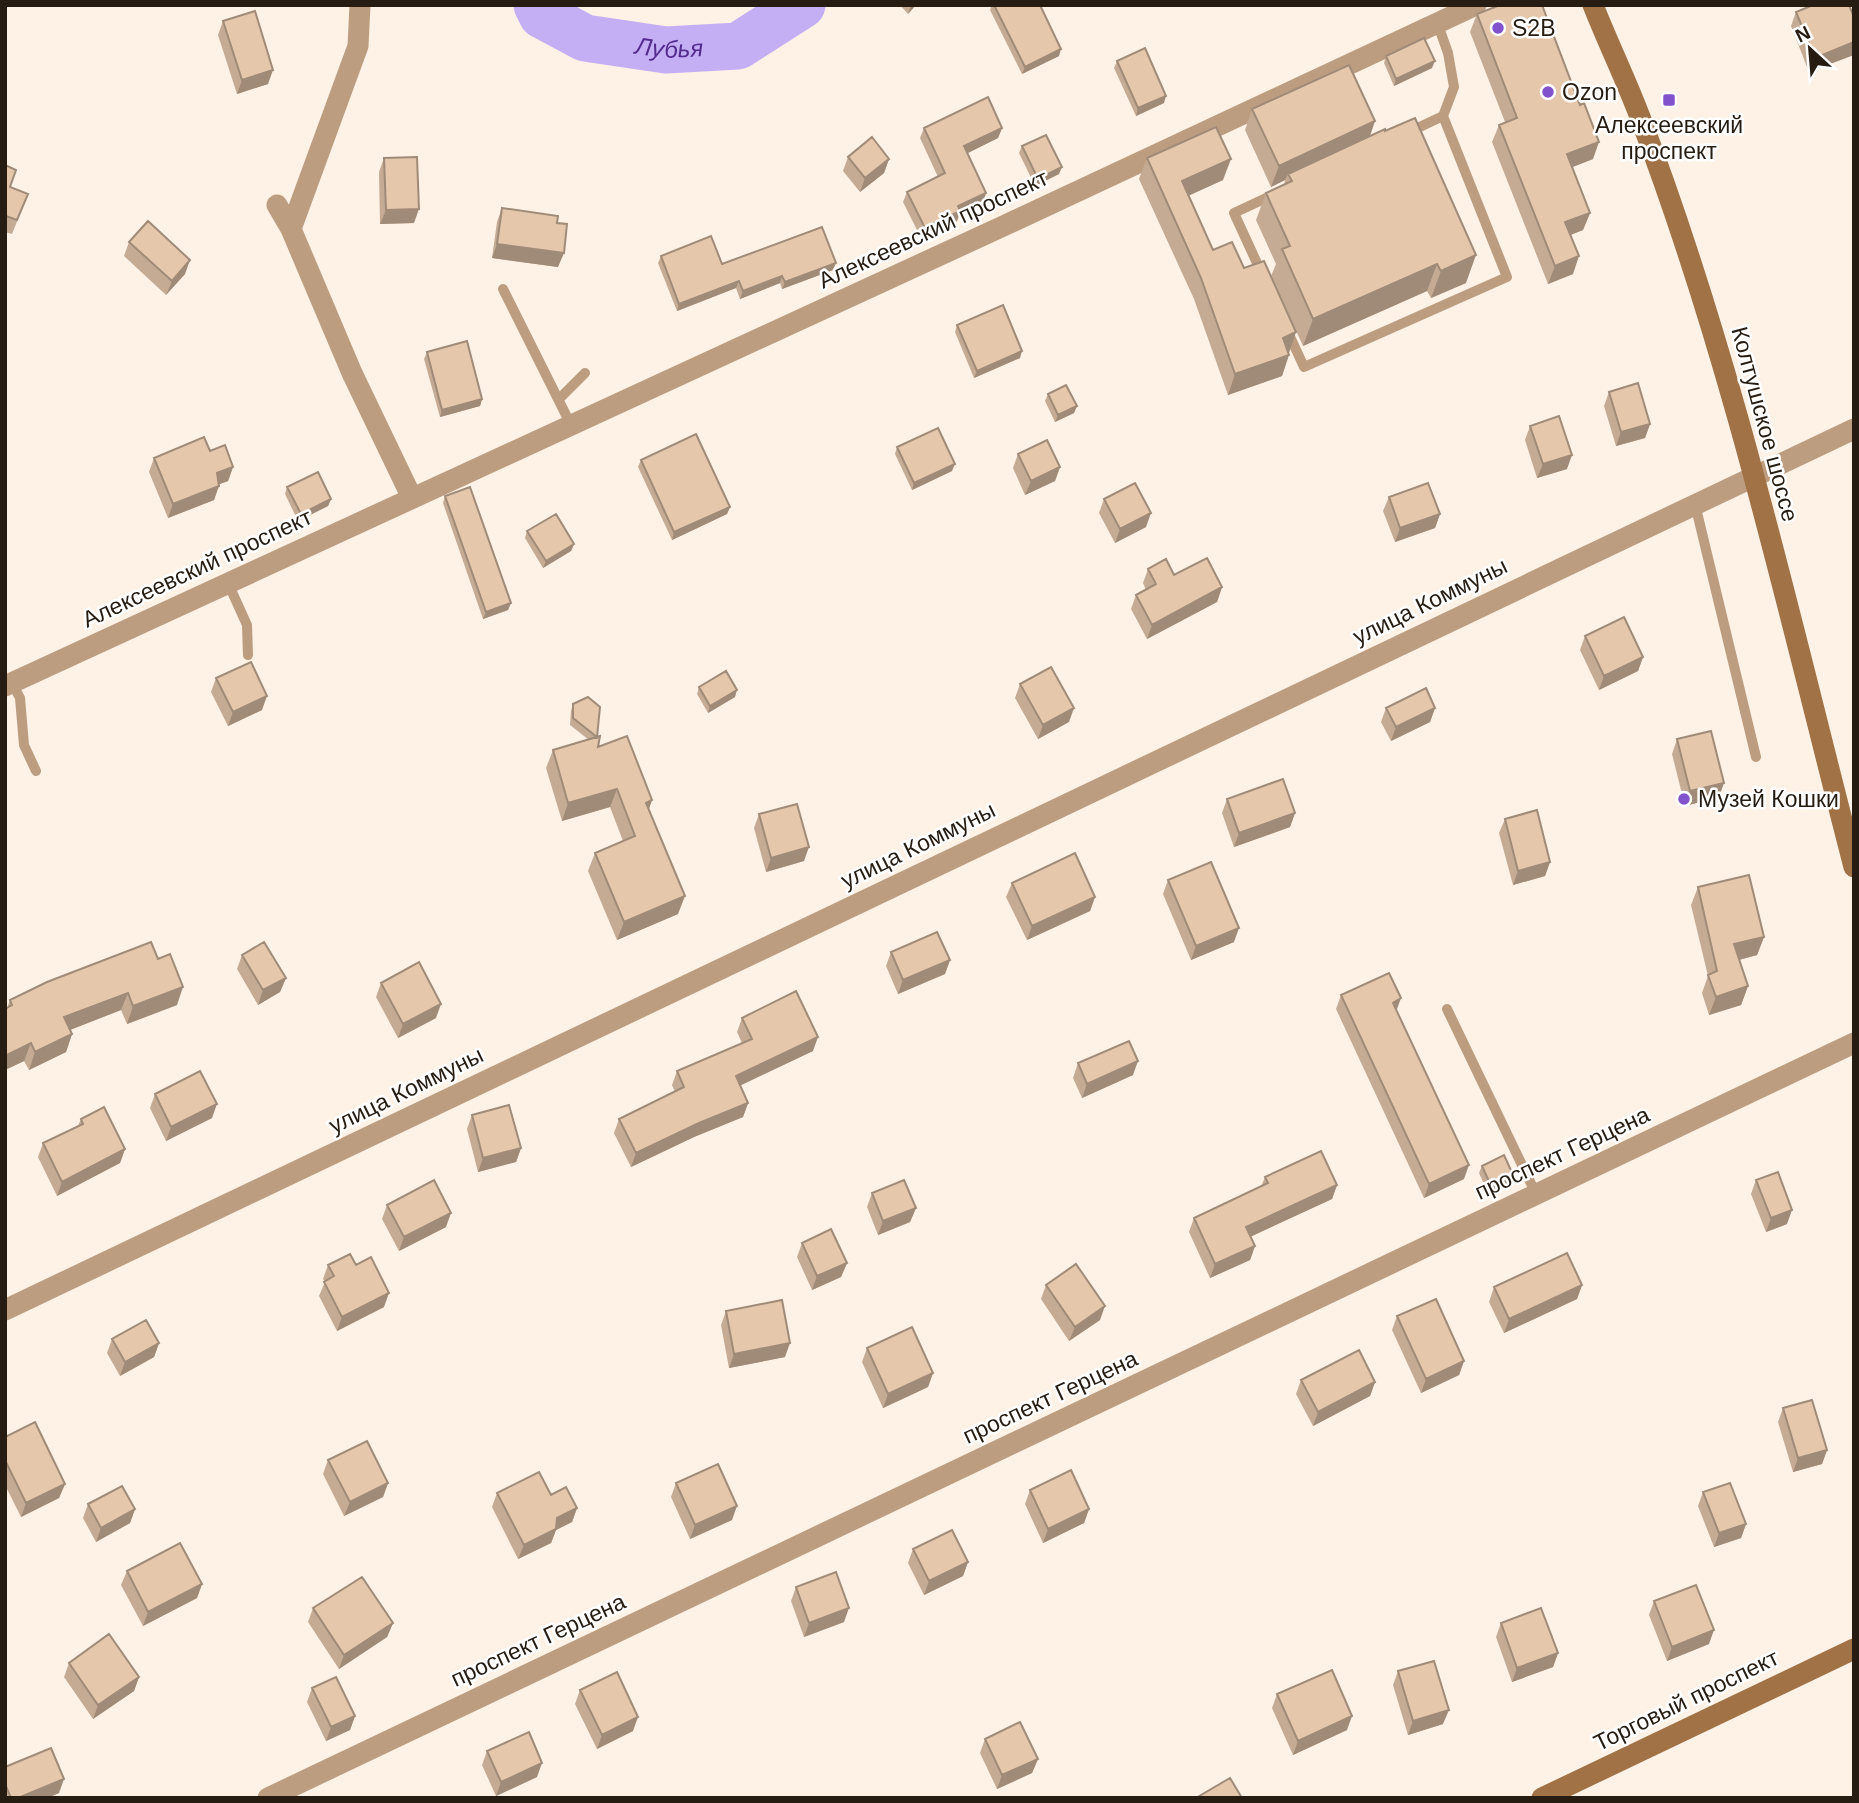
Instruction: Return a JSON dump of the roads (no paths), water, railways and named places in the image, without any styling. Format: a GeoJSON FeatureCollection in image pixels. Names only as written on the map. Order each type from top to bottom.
{"type":"FeatureCollection","features":[{"type":"Feature","properties":{"kind":"main road","name":"Колтушское шоссе"},"geometry":{"type":"LineString","coordinates":[[1592,5],[1640,115],[1707,314],[1753,476],[1854,867]]}},
{"type":"Feature","properties":{"kind":"main road","name":"Торговый проспект"},"geometry":{"type":"LineString","coordinates":[[1542,1798],[1854,1649]]}},
{"type":"Feature","properties":{"kind":"street"},"geometry":{"type":"LineString","coordinates":[[291,229],[358,46],[360,5]]}},
{"type":"Feature","properties":{"kind":"street","name":"Алексеевский проспект"},"geometry":{"type":"LineString","coordinates":[[8,685],[1476,5]]}},
{"type":"Feature","properties":{"kind":"street"},"geometry":{"type":"LineString","coordinates":[[278,205],[291,229],[352,373],[412,498]]}},
{"type":"Feature","properties":{"kind":"street","name":"улица Коммуны"},"geometry":{"type":"LineString","coordinates":[[5,1310],[1854,429]]}},
{"type":"Feature","properties":{"kind":"street","name":"проспект Герцена"},"geometry":{"type":"LineString","coordinates":[[268,1798],[1854,1042]]}},
{"type":"Feature","properties":{"kind":"lane"},"geometry":{"type":"LineString","coordinates":[[1282,320],[1304,367],[1507,277],[1443,116],[1454,87],[1448,52],[1437,22]]}},
{"type":"Feature","properties":{"kind":"lane"},"geometry":{"type":"LineString","coordinates":[[1394,139],[1443,116]]}},
{"type":"Feature","properties":{"kind":"lane"},"geometry":{"type":"LineString","coordinates":[[1266,284],[1234,213],[1284,190]]}},
{"type":"Feature","properties":{"kind":"lane"},"geometry":{"type":"LineString","coordinates":[[503,289],[571,425]]}},
{"type":"Feature","properties":{"kind":"lane"},"geometry":{"type":"LineString","coordinates":[[559,399],[585,373]]}},
{"type":"Feature","properties":{"kind":"lane"},"geometry":{"type":"LineString","coordinates":[[1695,504],[1756,757]]}},
{"type":"Feature","properties":{"kind":"lane"},"geometry":{"type":"LineString","coordinates":[[228,583],[247,625],[248,655]]}},
{"type":"Feature","properties":{"kind":"lane"},"geometry":{"type":"LineString","coordinates":[[8,685],[20,698],[24,745],[36,771]]}},
{"type":"Feature","properties":{"kind":"lane"},"geometry":{"type":"LineString","coordinates":[[1447,1009],[1536,1194]]}},
{"type":"Feature","properties":{"kind":"waterway","name":"Лубья"},"geometry":{"type":"LineString","coordinates":[[537,5],[542,15],[585,38],[666,50],[738,46],[802,5]]}},
{"type":"Feature","properties":{"kind":"place","name":"S2B"},"geometry":{"type":"Point","coordinates":[1498,28]}},
{"type":"Feature","properties":{"kind":"place","name":"Ozon"},"geometry":{"type":"Point","coordinates":[1548,92]}},
{"type":"Feature","properties":{"kind":"place","name":"Алексеевский проспект"},"geometry":{"type":"Point","coordinates":[1669,100]}},
{"type":"Feature","properties":{"kind":"place","name":"Музей Кошки"},"geometry":{"type":"Point","coordinates":[1684,799]}}]}
